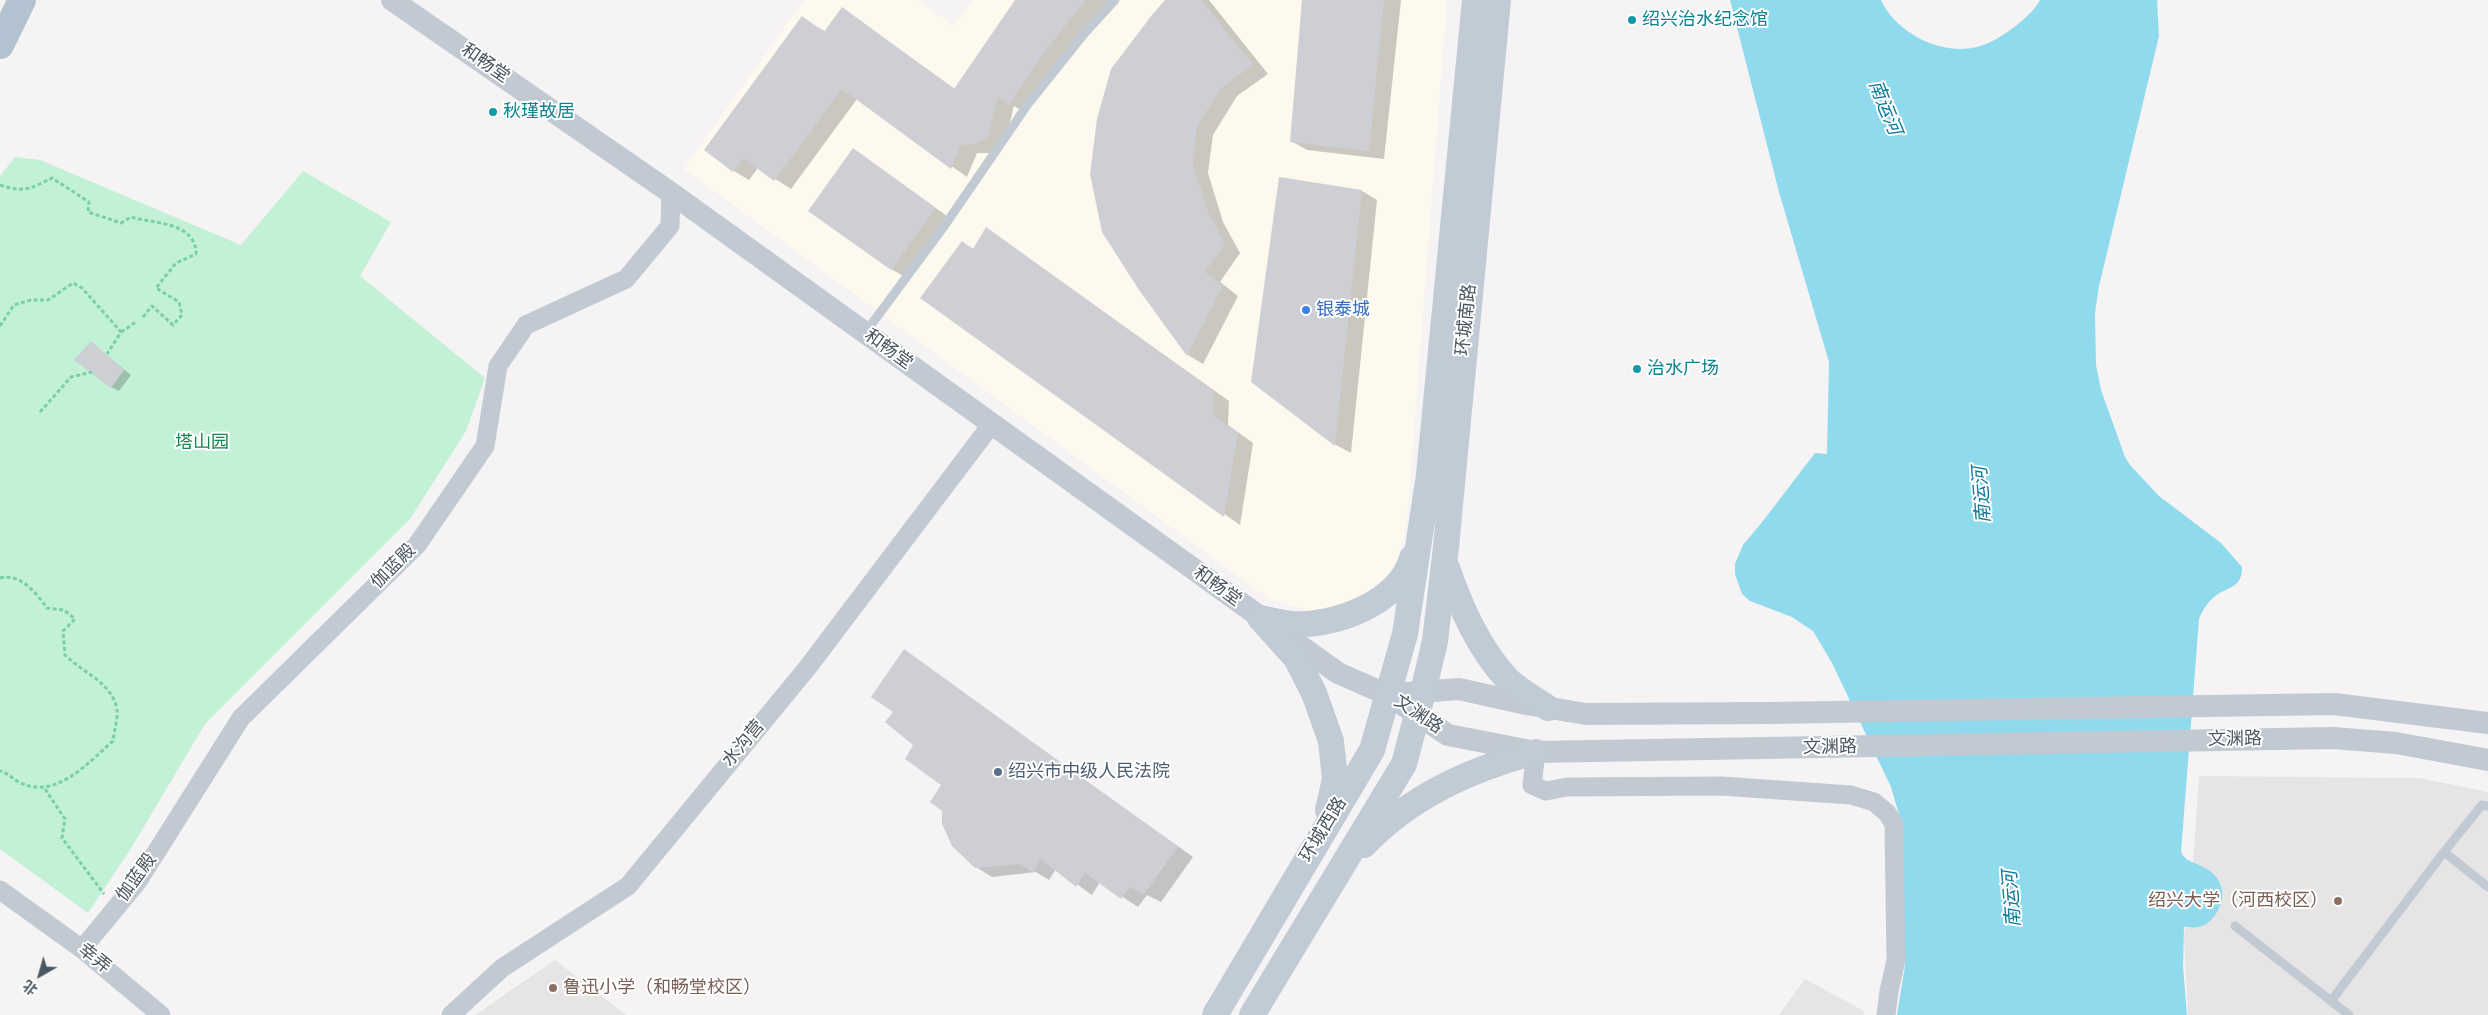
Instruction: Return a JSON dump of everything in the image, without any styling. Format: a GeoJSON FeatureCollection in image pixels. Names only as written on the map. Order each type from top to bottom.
{"type":"FeatureCollection","features":[{"type":"Feature","properties":{"kind":"main road"},"geometry":{"type":"LineString","coordinates":[[0,45],[22,0]]}},
{"type":"Feature","properties":{"kind":"main road","name":"环城南路"},"geometry":{"type":"LineString","coordinates":[[1405,634],[1429,475],[1475,0]]}},
{"type":"Feature","properties":{"kind":"main road","name":"环城南路"},"geometry":{"type":"LineString","coordinates":[[1435,641],[1498,0]]}},
{"type":"Feature","properties":{"kind":"main road"},"geometry":{"type":"LineString","coordinates":[[1260,618],[1291,624],[1333,620],[1371,606],[1397,584],[1409,568],[1421,530]]}},
{"type":"Feature","properties":{"kind":"main road"},"geometry":{"type":"LineString","coordinates":[[1444,562],[1461,608],[1483,647],[1508,680],[1548,708]]}},
{"type":"Feature","properties":{"kind":"main road"},"geometry":{"type":"LineString","coordinates":[[1260,618],[1296,658],[1314,693],[1331,740],[1335,779],[1327,815],[1307,859]]}},
{"type":"Feature","properties":{"kind":"main road","name":"环城西路"},"geometry":{"type":"LineString","coordinates":[[1215,1015],[1372,750],[1405,634]]}},
{"type":"Feature","properties":{"kind":"main road","name":"环城西路"},"geometry":{"type":"LineString","coordinates":[[1252,1015],[1404,764],[1435,641]]}},
{"type":"Feature","properties":{"kind":"main road"},"geometry":{"type":"LineString","coordinates":[[1335,878],[1366,843],[1395,818],[1440,787],[1495,763],[1536,752]]}},
{"type":"Feature","properties":{"kind":"street","name":"和畅堂"},"geometry":{"type":"LineString","coordinates":[[392,0],[671,193],[1338,673],[1388,695]]}},
{"type":"Feature","properties":{"kind":"street","name":"伽蓝殿"},"geometry":{"type":"LineString","coordinates":[[82,949],[138,881],[241,718],[417,545],[485,446],[498,366],[526,325],[626,279],[670,226],[671,193]]}},
{"type":"Feature","properties":{"kind":"street","name":"水沟营"},"geometry":{"type":"LineString","coordinates":[[451,1015],[502,968],[628,886],[808,667],[991,425]]}},
{"type":"Feature","properties":{"kind":"street","name":"文渊路"},"geometry":{"type":"LineString","coordinates":[[1388,695],[1420,703],[1460,689],[1548,708],[1586,714],[2334,704],[2488,723]]}},
{"type":"Feature","properties":{"kind":"street","name":"文渊路"},"geometry":{"type":"LineString","coordinates":[[1420,703],[1448,735],[1536,752],[2333,738],[2396,744],[2488,760]]}},
{"type":"Feature","properties":{"kind":"street"},"geometry":{"type":"LineString","coordinates":[[1536,752],[1532,785],[1546,791],[1567,787],[1720,786],[1851,795],[1874,802],[1894,824],[1896,960],[1886,1015]]}},
{"type":"Feature","properties":{"kind":"street","name":"幸弄"},"geometry":{"type":"LineString","coordinates":[[0,890],[82,949],[161,1015]]}},
{"type":"Feature","properties":{"kind":"lane"},"geometry":{"type":"LineString","coordinates":[[864,333],[945,226],[1028,104],[1115,0]]}},
{"type":"Feature","properties":{"kind":"lane"},"geometry":{"type":"LineString","coordinates":[[2331,1001],[2444,852],[2482,805],[2488,806]]}},
{"type":"Feature","properties":{"kind":"lane"},"geometry":{"type":"LineString","coordinates":[[2444,852],[2488,887]]}},
{"type":"Feature","properties":{"kind":"lane"},"geometry":{"type":"LineString","coordinates":[[2235,926],[2349,1015]]}},
{"type":"Feature","properties":{"kind":"path"},"geometry":{"type":"LineString","coordinates":[[0,185],[16,191],[34,187],[52,178],[89,202],[88,212],[121,224],[131,217],[157,222],[188,233],[196,244],[196,254],[176,263],[156,288],[178,302],[182,315],[173,325],[152,306],[142,318]]}},
{"type":"Feature","properties":{"kind":"path"},"geometry":{"type":"LineString","coordinates":[[0,326],[14,305],[31,300],[48,300],[73,283],[82,288],[122,332]]}},
{"type":"Feature","properties":{"kind":"path"},"geometry":{"type":"LineString","coordinates":[[107,354],[122,332],[136,322]]}},
{"type":"Feature","properties":{"kind":"path"},"geometry":{"type":"LineString","coordinates":[[40,412],[71,377],[92,372]]}},
{"type":"Feature","properties":{"kind":"path"},"geometry":{"type":"LineString","coordinates":[[0,578],[21,580],[48,608],[64,610],[75,619],[64,632],[65,655],[78,668],[104,683],[117,710],[113,741],[63,781],[45,789],[23,784],[0,771]]}},
{"type":"Feature","properties":{"kind":"path"},"geometry":{"type":"LineString","coordinates":[[45,789],[65,819],[62,838],[115,908]]}},
{"type":"Feature","properties":{"kind":"shaded area"},"geometry":{"type":"Polygon","coordinates":[[[804,0],[917,0],[954,26],[972,0],[1447,0],[1407,523],[1393,578],[1353,602],[1317,613],[1269,599],[684,169],[804,0]]]}},
{"type":"Feature","properties":{"kind":"shaded area","name":"绍兴大学（河西校区）"},"geometry":{"type":"Polygon","coordinates":[[[2199,776],[2419,778],[2488,792],[2488,1015],[2188,1015],[2184,937],[2193,865],[2199,776]]]}},
{"type":"Feature","properties":{"kind":"shaded area","name":"鲁迅小学（和畅堂校区）"},"geometry":{"type":"Polygon","coordinates":[[[555,960],[626,1015],[475,1015],[555,960]]]}},
{"type":"Feature","properties":{"kind":"shaded area"},"geometry":{"type":"Polygon","coordinates":[[[1805,979],[1864,1011],[1863,1015],[1779,1015],[1805,979]]]}},
{"type":"Feature","properties":{"kind":"green space","name":"塔山园"},"geometry":{"type":"Polygon","coordinates":[[[15,157],[40,160],[241,245],[303,171],[391,222],[360,276],[485,378],[466,431],[410,519],[205,724],[130,850],[88,913],[0,849],[0,176],[15,157]]]}},
{"type":"Feature","properties":{"kind":"water","name":"南运河"},"geometry":{"type":"Polygon","coordinates":[[[1730,0],[1881,0],[1897,23],[1908,32],[1935,45],[1963,49],[1983,45],[2003,35],[2027,16],[2040,0],[2157,0],[2159,36],[2099,286],[2095,313],[2096,365],[2101,390],[2125,457],[2130,465],[2159,496],[2221,543],[2242,567],[2242,573],[2238,582],[2212,599],[2204,608],[2199,619],[2181,852],[2184,857],[2206,869],[2217,878],[2221,886],[2222,898],[2218,911],[2205,925],[2184,927],[2183,966],[2187,1015],[1897,1015],[1905,966],[1903,877],[1900,818],[1891,787],[1832,663],[1813,631],[1792,617],[1750,601],[1742,594],[1735,574],[1735,564],[1743,545],[1815,453],[1827,454],[1829,362],[1779,192],[1730,0]]]}},
{"type":"Feature","properties":{"kind":"building"},"geometry":{"type":"Polygon","coordinates":[[[1015,0],[1086,0],[1042,55],[1009,105],[998,97],[988,137],[976,144],[961,145],[951,169],[842,89],[774,181],[743,158],[733,172],[704,150],[802,16],[824,32],[842,7],[954,89],[1015,0]]]}},
{"type":"Feature","properties":{"kind":"building"},"geometry":{"type":"Polygon","coordinates":[[[1165,0],[1201,0],[1253,65],[1221,88],[1197,126],[1193,164],[1208,212],[1225,244],[1205,272],[1223,286],[1187,356],[1139,290],[1102,232],[1090,174],[1097,119],[1111,69],[1165,0]]]}},
{"type":"Feature","properties":{"kind":"building"},"geometry":{"type":"Polygon","coordinates":[[[1302,0],[1384,0],[1369,151],[1290,142],[1302,0]]]}},
{"type":"Feature","properties":{"kind":"building"},"geometry":{"type":"Polygon","coordinates":[[[853,148],[936,208],[891,270],[808,211],[853,148]]]}},
{"type":"Feature","properties":{"kind":"building"},"geometry":{"type":"Polygon","coordinates":[[[1279,177],[1362,190],[1335,446],[1251,382],[1279,177]]]}},
{"type":"Feature","properties":{"kind":"building"},"geometry":{"type":"Polygon","coordinates":[[[986,227],[1214,391],[1213,415],[1238,433],[1224,517],[920,298],[962,241],[973,249],[986,227]]]}},
{"type":"Feature","properties":{"kind":"building"},"geometry":{"type":"Polygon","coordinates":[[[91,341],[124,370],[111,388],[74,360],[91,341]]]}},
{"type":"Feature","properties":{"kind":"building","name":"绍兴市中级人民法院"},"geometry":{"type":"Polygon","coordinates":[[[904,649],[1178,847],[1144,894],[1130,887],[1121,899],[1085,873],[1076,887],[1041,859],[1033,872],[1020,864],[975,868],[952,846],[942,824],[942,811],[930,802],[941,785],[905,759],[913,745],[885,722],[893,712],[871,697],[904,649]]]}},
{"type":"Feature","properties":{"kind":"place","name":"绍兴治水纪念馆"},"geometry":{"type":"Point","coordinates":[1632,20]}},
{"type":"Feature","properties":{"kind":"place","name":"秋瑾故居"},"geometry":{"type":"Point","coordinates":[493,112]}},
{"type":"Feature","properties":{"kind":"place","name":"银泰城"},"geometry":{"type":"Point","coordinates":[1306,310]}},
{"type":"Feature","properties":{"kind":"place","name":"治水广场"},"geometry":{"type":"Point","coordinates":[1637,369]}},
{"type":"Feature","properties":{"kind":"place","name":"绍兴市中级人民法院"},"geometry":{"type":"Point","coordinates":[998,772]}},
{"type":"Feature","properties":{"kind":"place","name":"绍兴大学（河西校区）"},"geometry":{"type":"Point","coordinates":[2338,901]}},
{"type":"Feature","properties":{"kind":"place","name":"鲁迅小学（和畅堂校区）"},"geometry":{"type":"Point","coordinates":[553,988]}}]}
